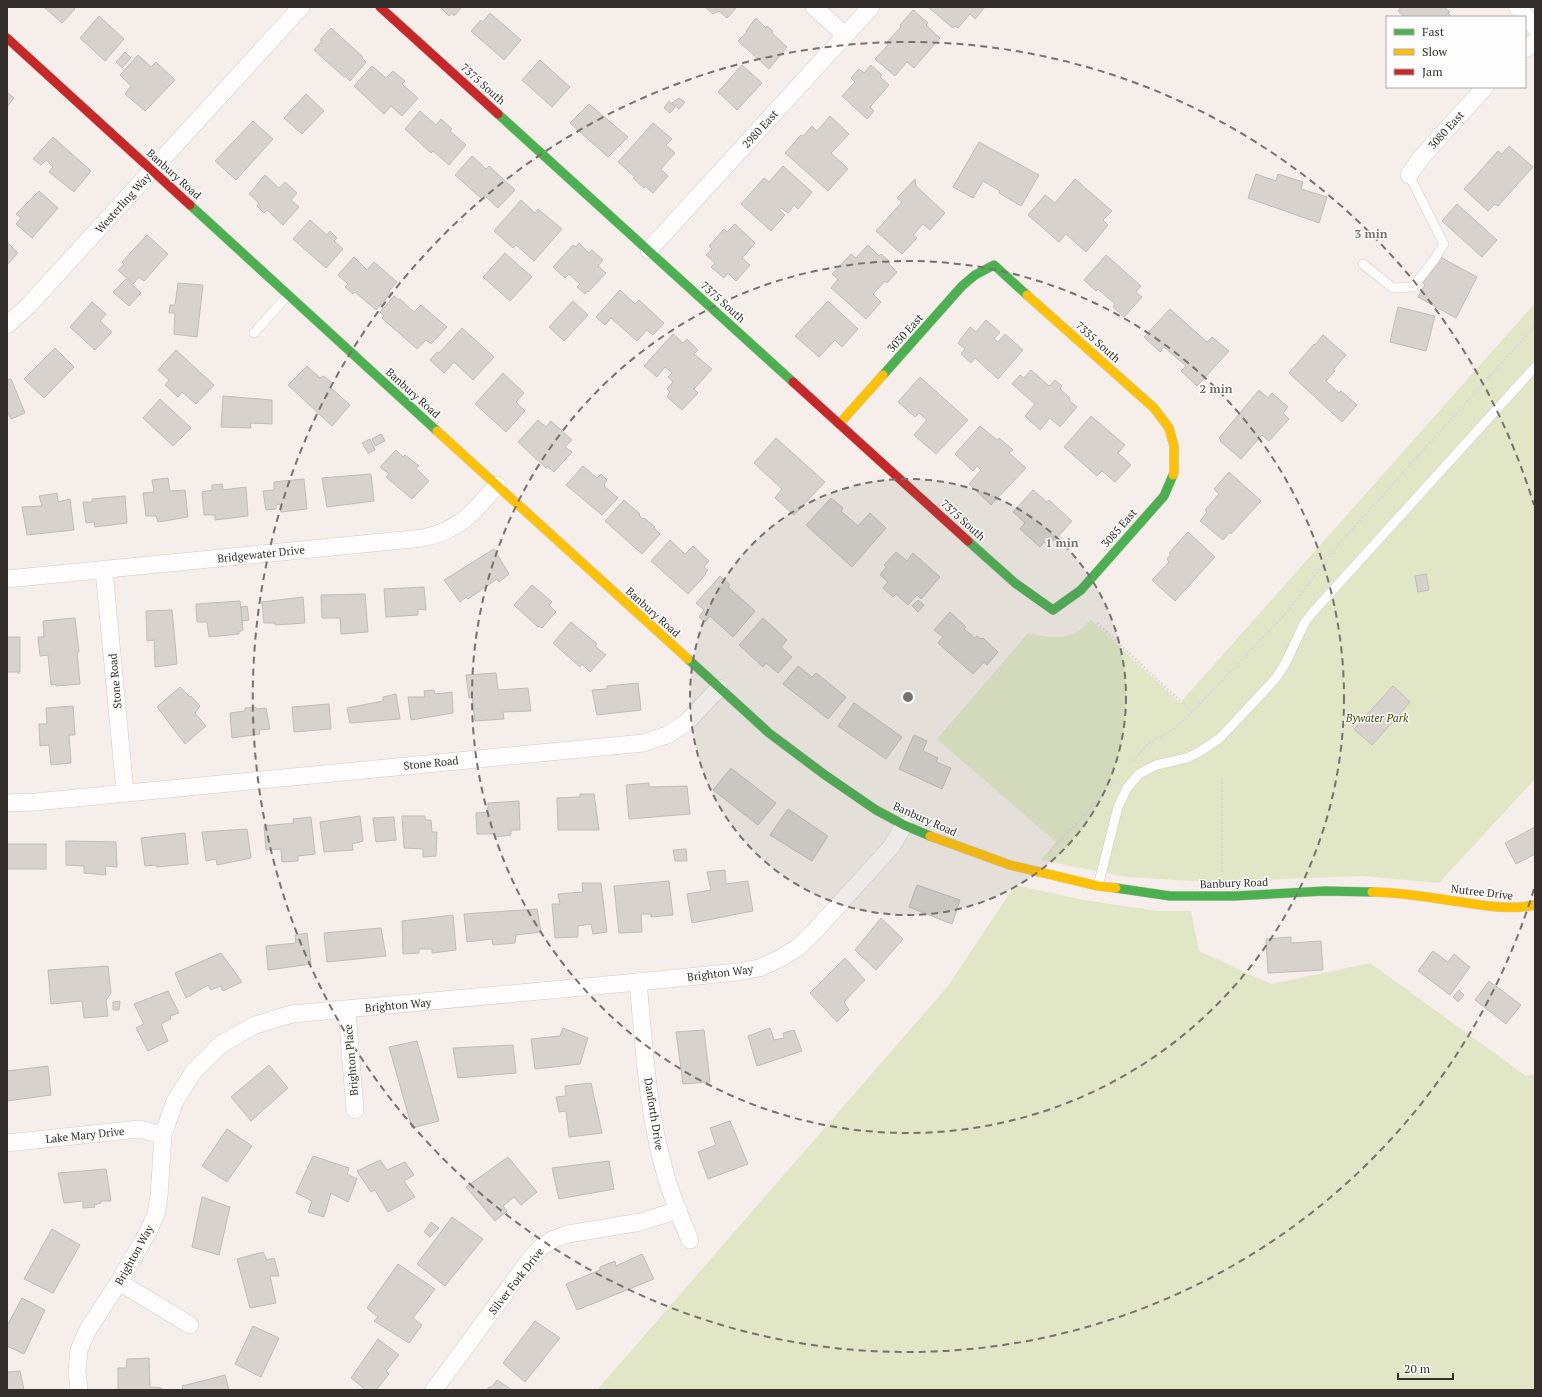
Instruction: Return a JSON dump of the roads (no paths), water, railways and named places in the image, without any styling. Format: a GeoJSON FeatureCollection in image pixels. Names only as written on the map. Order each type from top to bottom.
{"type":"FeatureCollection","features":[{"type":"Feature","properties":{"kind":"street","name":"Westerling Way"},"geometry":{"type":"LineString","coordinates":[[7,325],[28,306],[301,7]]}},
{"type":"Feature","properties":{"kind":"street","name":"7375 South"},"geometry":{"type":"LineString","coordinates":[[380,7],[1015,583],[1053,610]]}},
{"type":"Feature","properties":{"kind":"street"},"geometry":{"type":"LineString","coordinates":[[814,7],[845,35]]}},
{"type":"Feature","properties":{"kind":"street","name":"2980 East"},"geometry":{"type":"LineString","coordinates":[[649,250],[871,7]]}},
{"type":"Feature","properties":{"kind":"street"},"geometry":{"type":"LineString","coordinates":[[1517,7],[1525,16]]}},
{"type":"Feature","properties":{"kind":"street"},"geometry":{"type":"LineString","coordinates":[[1526,17],[1535,27]]}},
{"type":"Feature","properties":{"kind":"street","name":"Banbury Road"},"geometry":{"type":"LineString","coordinates":[[7,38],[769,734],[876,810],[904,825],[1010,865],[1098,886],[1170,896],[1234,896],[1325,891],[1380,892],[1426,896]]}},
{"type":"Feature","properties":{"kind":"street"},"geometry":{"type":"LineString","coordinates":[[1526,48],[1535,42]]}},
{"type":"Feature","properties":{"kind":"street","name":"3080 East"},"geometry":{"type":"LineString","coordinates":[[1409,175],[1420,159],[1484,88]]}},
{"type":"Feature","properties":{"kind":"street","name":"3030 East"},"geometry":{"type":"LineString","coordinates":[[839,424],[962,286],[975,275],[994,264]]}},
{"type":"Feature","properties":{"kind":"street","name":"7335 South"},"geometry":{"type":"LineString","coordinates":[[994,264],[1154,408],[1169,428],[1174,446]]}},
{"type":"Feature","properties":{"kind":"street","name":"3085 East"},"geometry":{"type":"LineString","coordinates":[[1053,610],[1081,590],[1164,496],[1174,472],[1174,446]]}},
{"type":"Feature","properties":{"kind":"street","name":"Bridgewater Drive"},"geometry":{"type":"LineString","coordinates":[[7,579],[423,538],[454,528],[467,518],[497,485]]}},
{"type":"Feature","properties":{"kind":"street","name":"Stone Road"},"geometry":{"type":"LineString","coordinates":[[104,570],[125,792]]}},
{"type":"Feature","properties":{"kind":"street","name":"Stone Road"},"geometry":{"type":"LineString","coordinates":[[7,803],[35,802],[125,792],[643,743],[667,735],[686,723],[718,688]]}},
{"type":"Feature","properties":{"kind":"street","name":"Brighton Way"},"geometry":{"type":"LineString","coordinates":[[79,1390],[77,1371],[79,1350],[87,1331],[119,1282],[148,1232],[156,1214],[159,1196],[163,1135],[175,1101],[194,1071],[220,1045],[254,1025],[292,1014],[638,982],[737,972],[759,968],[779,959],[797,948],[813,933],[892,846],[904,825]]}},
{"type":"Feature","properties":{"kind":"street","name":"Nutree Drive"},"geometry":{"type":"LineString","coordinates":[[1426,896],[1499,908],[1520,908],[1535,905]]}},
{"type":"Feature","properties":{"kind":"street","name":"Danforth Drive"},"geometry":{"type":"LineString","coordinates":[[638,982],[650,1102],[664,1169],[690,1240]]}},
{"type":"Feature","properties":{"kind":"street","name":"Brighton Place"},"geometry":{"type":"LineString","coordinates":[[347,1010],[356,1110]]}},
{"type":"Feature","properties":{"kind":"street","name":"Lake Mary Drive"},"geometry":{"type":"LineString","coordinates":[[7,1143],[139,1129],[163,1135]]}},
{"type":"Feature","properties":{"kind":"street","name":"Silver Fork Drive"},"geometry":{"type":"LineString","coordinates":[[434,1390],[530,1259],[541,1247],[554,1239],[568,1234],[641,1222],[678,1210]]}},
{"type":"Feature","properties":{"kind":"street"},"geometry":{"type":"LineString","coordinates":[[119,1282],[190,1325]]}},
{"type":"Feature","properties":{"kind":"lane"},"geometry":{"type":"LineString","coordinates":[[1363,264],[1393,288],[1413,287],[1434,260],[1444,244],[1409,175]]}},
{"type":"Feature","properties":{"kind":"lane"},"geometry":{"type":"LineString","coordinates":[[254,333],[288,295]]}},
{"type":"Feature","properties":{"kind":"lane"},"geometry":{"type":"LineString","coordinates":[[1098,886],[1118,807],[1127,788],[1139,774],[1156,765],[1187,758],[1201,751],[1220,738],[1276,678],[1286,664],[1305,622],[1313,612],[1535,367]]}},
{"type":"Feature","properties":{"kind":"park label","name":"Bywater Park"},"geometry":{"type":"Point","coordinates":[1377,718]}}]}
